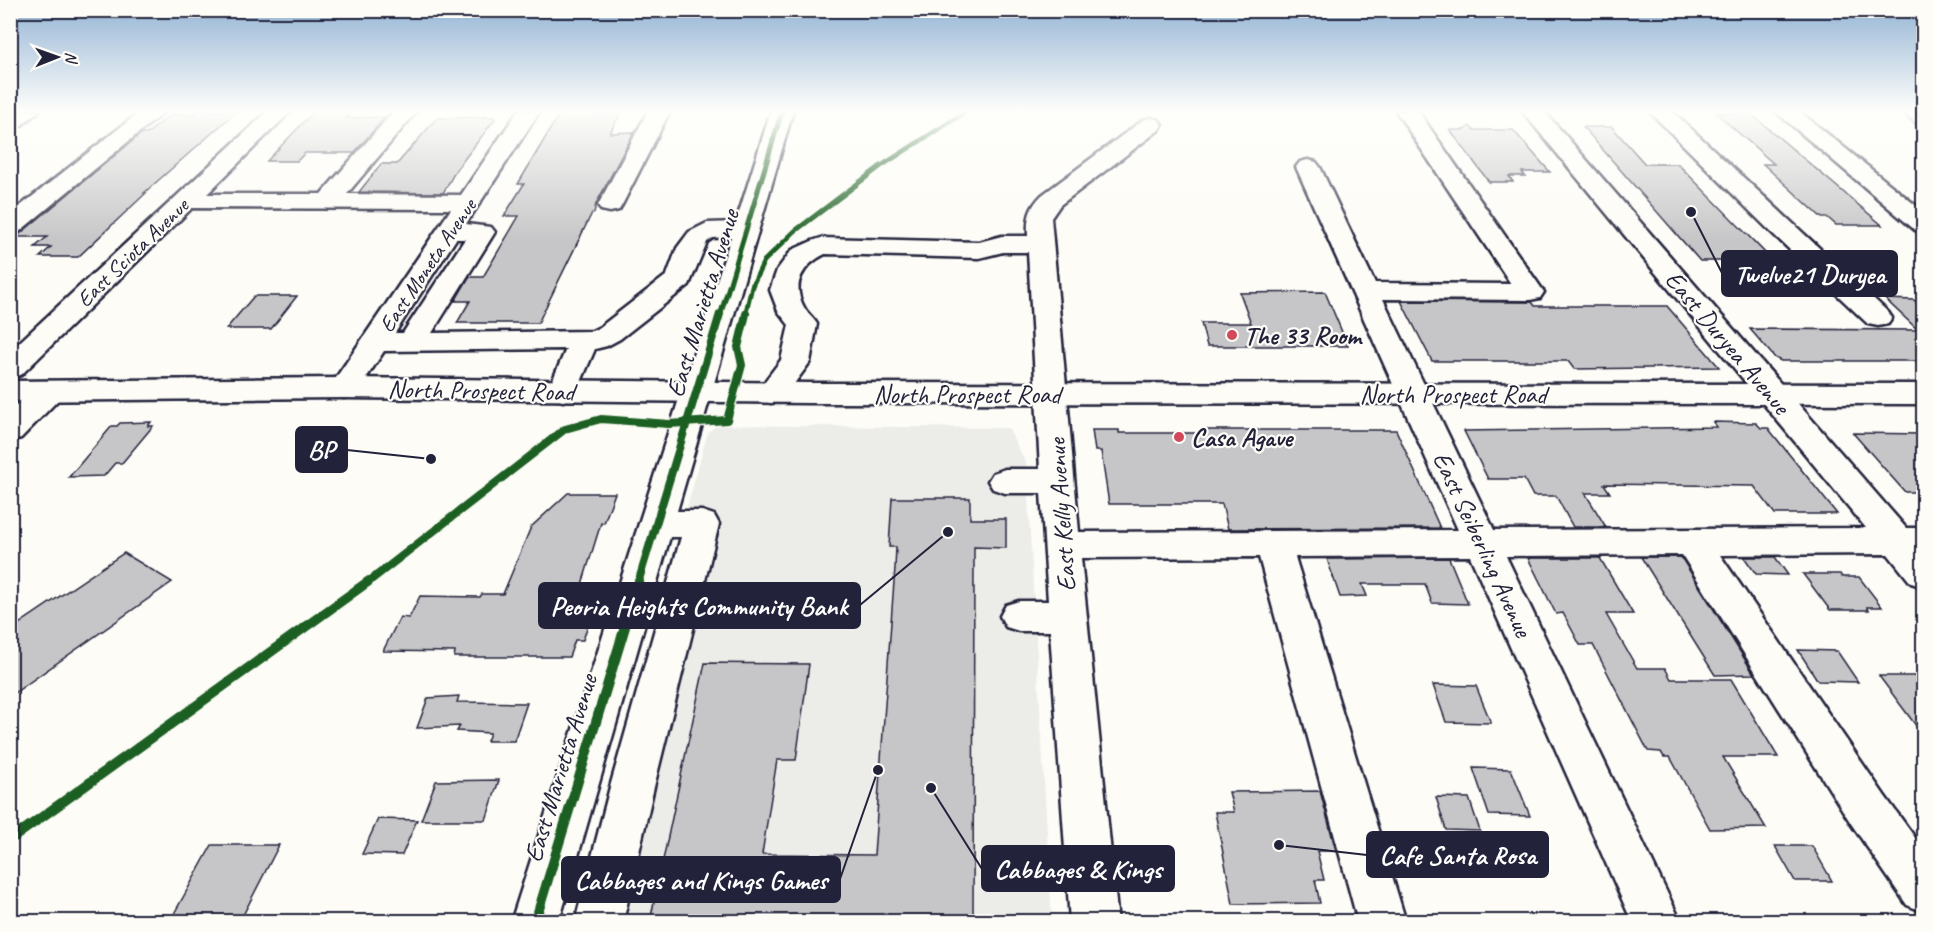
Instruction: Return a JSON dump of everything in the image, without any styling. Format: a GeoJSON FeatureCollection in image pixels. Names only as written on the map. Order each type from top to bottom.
{"type":"FeatureCollection","features":[{"type":"Feature","properties":{"kind":"street"},"geometry":{"type":"LineString","coordinates":[[10,227],[100,154]]}},
{"type":"Feature","properties":{"kind":"street","name":"East Sciota Avenue"},"geometry":{"type":"LineString","coordinates":[[10,368],[234,154]]}},
{"type":"Feature","properties":{"kind":"street"},"geometry":{"type":"LineString","coordinates":[[327,202],[368,154]]}},
{"type":"Feature","properties":{"kind":"street","name":"East Moneta Avenue"},"geometry":{"type":"LineString","coordinates":[[344,388],[500,154]]}},
{"type":"Feature","properties":{"kind":"street"},"geometry":{"type":"LineString","coordinates":[[610,205],[636,154]]}},
{"type":"Feature","properties":{"kind":"street","name":"East Marietta Avenue"},"geometry":{"type":"LineString","coordinates":[[535,921],[769,154]]}},
{"type":"Feature","properties":{"kind":"street","name":"East Kelly Avenue"},"geometry":{"type":"LineString","coordinates":[[1094,921],[1062,545],[1039,218],[1043,208],[1051,200],[1112,154]]}},
{"type":"Feature","properties":{"kind":"street"},"geometry":{"type":"LineString","coordinates":[[1367,291],[1530,292],[1437,154]]}},
{"type":"Feature","properties":{"kind":"street","name":"East Duryea Avenue"},"geometry":{"type":"LineString","coordinates":[[1570,154],[1772,394],[1909,540],[1923,573]]}},
{"type":"Feature","properties":{"kind":"street"},"geometry":{"type":"LineString","coordinates":[[1705,154],[1878,318]]}},
{"type":"Feature","properties":{"kind":"street"},"geometry":{"type":"LineString","coordinates":[[1838,154],[1923,225]]}},
{"type":"Feature","properties":{"kind":"street","name":"East Seiberling Avenue"},"geometry":{"type":"LineString","coordinates":[[1308,167],[1657,921]]}},
{"type":"Feature","properties":{"kind":"street"},"geometry":{"type":"LineString","coordinates":[[185,201],[469,202]]}},
{"type":"Feature","properties":{"kind":"street"},"geometry":{"type":"LineString","coordinates":[[375,342],[597,340],[610,333],[679,279],[690,248],[698,237],[707,231],[747,229]]}},
{"type":"Feature","properties":{"kind":"street"},"geometry":{"type":"LineString","coordinates":[[412,342],[482,232],[449,231]]}},
{"type":"Feature","properties":{"kind":"street"},"geometry":{"type":"LineString","coordinates":[[811,324],[792,311],[784,290],[790,270],[801,256],[821,246],[979,250],[1039,237]]}},
{"type":"Feature","properties":{"kind":"street"},"geometry":{"type":"LineString","coordinates":[[771,393],[795,362],[811,324]]}},
{"type":"Feature","properties":{"kind":"street"},"geometry":{"type":"LineString","coordinates":[[810,393],[811,324]]}},
{"type":"Feature","properties":{"kind":"street"},"geometry":{"type":"LineString","coordinates":[[563,391],[584,341]]}},
{"type":"Feature","properties":{"kind":"street","name":"North Prospect Road"},"geometry":{"type":"LineString","coordinates":[[10,391],[344,388],[771,393],[1923,394]]}},
{"type":"Feature","properties":{"kind":"street"},"geometry":{"type":"LineString","coordinates":[[10,430],[49,391]]}},
{"type":"Feature","properties":{"kind":"street"},"geometry":{"type":"LineString","coordinates":[[1005,481],[1058,481]]}},
{"type":"Feature","properties":{"kind":"street"},"geometry":{"type":"LineString","coordinates":[[599,921],[702,524],[657,524]]}},
{"type":"Feature","properties":{"kind":"street"},"geometry":{"type":"LineString","coordinates":[[1062,545],[1909,540]]}},
{"type":"Feature","properties":{"kind":"street"},"geometry":{"type":"LineString","coordinates":[[1692,542],[1868,810],[1923,889]]}},
{"type":"Feature","properties":{"kind":"street"},"geometry":{"type":"LineString","coordinates":[[1273,544],[1382,921]]}},
{"type":"Feature","properties":{"kind":"street"},"geometry":{"type":"LineString","coordinates":[[1019,616],[1068,616]]}},
{"type":"Feature","properties":{"kind":"shaded area"},"geometry":{"type":"Polygon","coordinates":[[[717,425],[1008,428],[1026,463],[1052,921],[572,922],[708,432],[717,425]]]}},
{"type":"Feature","properties":{"kind":"building"},"geometry":{"type":"Polygon","coordinates":[[[116,154],[188,154],[78,257],[40,257],[51,247],[35,247],[47,237],[16,237],[116,154]]]}},
{"type":"Feature","properties":{"kind":"building"},"geometry":{"type":"Polygon","coordinates":[[[273,154],[304,154],[297,161],[267,161],[273,154]]]}},
{"type":"Feature","properties":{"kind":"building"},"geometry":{"type":"Polygon","coordinates":[[[405,154],[468,154],[443,193],[359,192],[381,164],[397,164],[405,154]]]}},
{"type":"Feature","properties":{"kind":"building"},"geometry":{"type":"Polygon","coordinates":[[[535,154],[622,154],[538,323],[457,323],[470,301],[455,301],[469,277],[483,277],[519,216],[504,216],[524,184],[518,184],[535,154]]]}},
{"type":"Feature","properties":{"kind":"building"},"geometry":{"type":"Polygon","coordinates":[[[1468,154],[1535,154],[1550,172],[1522,172],[1525,176],[1509,176],[1513,182],[1489,182],[1468,154]]]}},
{"type":"Feature","properties":{"kind":"building"},"geometry":{"type":"Polygon","coordinates":[[[1607,154],[1637,154],[1645,164],[1678,164],[1773,261],[1700,261],[1607,154]]]}},
{"type":"Feature","properties":{"kind":"building"},"geometry":{"type":"Polygon","coordinates":[[[1763,154],[1799,154],[1882,225],[1836,225],[1828,218],[1822,218],[1763,164],[1774,164],[1763,154]]]}},
{"type":"Feature","properties":{"kind":"building"},"geometry":{"type":"Polygon","coordinates":[[[1325,292],[1348,346],[1207,346],[1201,323],[1251,323],[1240,293],[1325,292]]]}},
{"type":"Feature","properties":{"kind":"building"},"geometry":{"type":"Polygon","coordinates":[[[254,296],[297,296],[271,329],[226,329],[254,296]]]}},
{"type":"Feature","properties":{"kind":"building"},"geometry":{"type":"Polygon","coordinates":[[[1885,299],[1914,300],[1923,308],[1923,361],[1781,361],[1775,358],[1750,329],[1918,330],[1885,299]]]}},
{"type":"Feature","properties":{"kind":"building"},"geometry":{"type":"Polygon","coordinates":[[[1401,301],[1532,302],[1535,306],[1667,306],[1719,367],[1574,369],[1568,361],[1432,361],[1401,301]]]}},
{"type":"Feature","properties":{"kind":"building"},"geometry":{"type":"Polygon","coordinates":[[[151,422],[148,426],[153,426],[122,463],[115,463],[104,476],[69,477],[112,426],[120,423],[151,422]]]}},
{"type":"Feature","properties":{"kind":"building"},"geometry":{"type":"Polygon","coordinates":[[[1713,422],[1756,423],[1761,428],[1768,428],[1837,514],[1775,514],[1754,486],[1604,484],[1610,493],[1585,493],[1606,527],[1573,527],[1556,496],[1533,496],[1524,479],[1488,479],[1464,431],[1717,427],[1713,422]]]}},
{"type":"Feature","properties":{"kind":"building"},"geometry":{"type":"Polygon","coordinates":[[[1092,430],[1119,430],[1119,433],[1205,433],[1204,430],[1396,430],[1440,528],[1228,529],[1222,504],[1109,504],[1101,451],[1095,451],[1092,430]]]}},
{"type":"Feature","properties":{"kind":"building"},"geometry":{"type":"Polygon","coordinates":[[[1853,433],[1923,434],[1923,492],[1905,492],[1853,433]]]}},
{"type":"Feature","properties":{"kind":"building"},"geometry":{"type":"Polygon","coordinates":[[[568,493],[615,493],[604,523],[601,523],[579,594],[592,594],[586,611],[593,611],[583,640],[575,640],[569,657],[454,657],[455,652],[383,651],[400,617],[409,618],[420,596],[480,597],[482,594],[503,594],[531,527],[568,493]]]}},
{"type":"Feature","properties":{"kind":"building"},"geometry":{"type":"Polygon","coordinates":[[[892,498],[970,498],[970,519],[1006,519],[1006,548],[974,547],[973,921],[650,921],[705,663],[809,664],[796,760],[777,760],[762,854],[874,855],[895,568],[896,547],[889,547],[892,498]]]}},
{"type":"Feature","properties":{"kind":"building"},"geometry":{"type":"Polygon","coordinates":[[[124,553],[172,582],[10,696],[10,630],[124,553]]]}},
{"type":"Feature","properties":{"kind":"building"},"geometry":{"type":"Polygon","coordinates":[[[1641,557],[1681,557],[1754,674],[1715,675],[1641,557]]]}},
{"type":"Feature","properties":{"kind":"building"},"geometry":{"type":"Polygon","coordinates":[[[1744,557],[1775,557],[1788,575],[1756,574],[1744,557]]]}},
{"type":"Feature","properties":{"kind":"building"},"geometry":{"type":"Polygon","coordinates":[[[1449,558],[1468,604],[1432,603],[1425,584],[1362,584],[1367,596],[1340,597],[1327,559],[1449,558]]]}},
{"type":"Feature","properties":{"kind":"building"},"geometry":{"type":"Polygon","coordinates":[[[1528,558],[1600,558],[1633,614],[1606,614],[1637,668],[1665,668],[1671,679],[1731,679],[1778,757],[1723,757],[1766,828],[1710,829],[1670,757],[1664,757],[1661,752],[1648,751],[1593,645],[1580,645],[1563,613],[1556,614],[1528,558]]]}},
{"type":"Feature","properties":{"kind":"building"},"geometry":{"type":"Polygon","coordinates":[[[1803,574],[1840,574],[1842,577],[1859,577],[1882,607],[1867,607],[1869,610],[1830,610],[1803,574]]]}},
{"type":"Feature","properties":{"kind":"building"},"geometry":{"type":"Polygon","coordinates":[[[1798,650],[1837,651],[1858,682],[1818,681],[1798,650]]]}},
{"type":"Feature","properties":{"kind":"building"},"geometry":{"type":"Polygon","coordinates":[[[1879,676],[1923,678],[1923,735],[1879,676]]]}},
{"type":"Feature","properties":{"kind":"building"},"geometry":{"type":"Polygon","coordinates":[[[1433,685],[1476,686],[1491,723],[1446,722],[1433,685]]]}},
{"type":"Feature","properties":{"kind":"building"},"geometry":{"type":"Polygon","coordinates":[[[459,696],[457,702],[527,703],[514,741],[487,741],[490,733],[457,731],[460,726],[417,728],[428,698],[459,696]]]}},
{"type":"Feature","properties":{"kind":"building"},"geometry":{"type":"Polygon","coordinates":[[[1473,768],[1511,769],[1530,816],[1489,815],[1473,768]]]}},
{"type":"Feature","properties":{"kind":"building"},"geometry":{"type":"Polygon","coordinates":[[[499,780],[486,820],[421,820],[436,781],[499,780]]]}},
{"type":"Feature","properties":{"kind":"building"},"geometry":{"type":"Polygon","coordinates":[[[1320,791],[1336,851],[1317,851],[1324,880],[1315,880],[1320,903],[1233,904],[1215,812],[1234,812],[1229,792],[1320,791]]]}},
{"type":"Feature","properties":{"kind":"building"},"geometry":{"type":"Polygon","coordinates":[[[1436,797],[1469,798],[1480,831],[1446,830],[1436,797]]]}},
{"type":"Feature","properties":{"kind":"building"},"geometry":{"type":"Polygon","coordinates":[[[378,819],[417,820],[402,855],[362,854],[378,819]]]}},
{"type":"Feature","properties":{"kind":"building"},"geometry":{"type":"Polygon","coordinates":[[[212,845],[279,845],[240,921],[170,921],[212,845]]]}},
{"type":"Feature","properties":{"kind":"building"},"geometry":{"type":"Polygon","coordinates":[[[1775,846],[1812,846],[1832,881],[1795,881],[1775,846]]]}},
{"type":"Feature","properties":{"kind":"cycle path"},"geometry":{"type":"LineString","coordinates":[[535,922],[769,154]]}},
{"type":"Feature","properties":{"kind":"cycle path"},"geometry":{"type":"LineString","coordinates":[[10,840],[350,596],[565,429],[578,423],[601,419],[661,424],[727,420],[742,365],[738,347],[752,286],[764,261],[795,231],[899,154]]}},
{"type":"Feature","properties":{"kind":"place","name":"Twelve21 Duryea"},"geometry":{"type":"Point","coordinates":[1691,212]}},
{"type":"Feature","properties":{"kind":"place","name":"The 33 Room"},"geometry":{"type":"Point","coordinates":[1232,335]}},
{"type":"Feature","properties":{"kind":"place","name":"Casa Agave"},"geometry":{"type":"Point","coordinates":[1179,437]}},
{"type":"Feature","properties":{"kind":"place","name":"BP"},"geometry":{"type":"Point","coordinates":[431,459]}},
{"type":"Feature","properties":{"kind":"place","name":"Peoria Heights Community Bank"},"geometry":{"type":"Point","coordinates":[948,532]}},
{"type":"Feature","properties":{"kind":"place","name":"Cabbages and Kings Games"},"geometry":{"type":"Point","coordinates":[878,770]}},
{"type":"Feature","properties":{"kind":"place","name":"Cabbages & Kings"},"geometry":{"type":"Point","coordinates":[931,788]}},
{"type":"Feature","properties":{"kind":"place","name":"Cafe Santa Rosa"},"geometry":{"type":"Point","coordinates":[1279,845]}}]}
